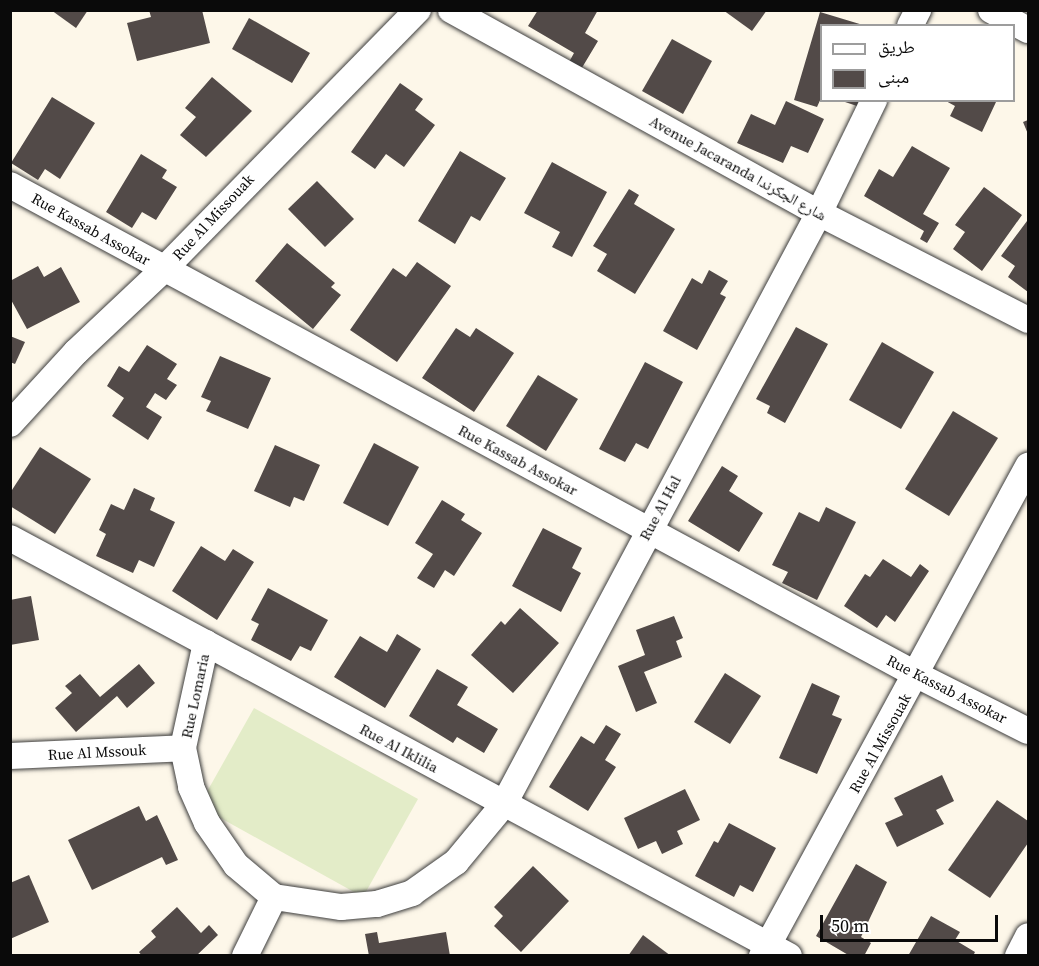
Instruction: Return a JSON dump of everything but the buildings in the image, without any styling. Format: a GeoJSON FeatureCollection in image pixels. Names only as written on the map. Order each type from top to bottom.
{"type":"FeatureCollection","features":[{"type":"Feature","properties":{"kind":"street","name":"Rue Al Missouak"},"geometry":{"type":"LineString","coordinates":[[10,424],[76,352],[164,269],[418,10]]}},
{"type":"Feature","properties":{"kind":"street","name":"Avenue Jacaranda شارع الجكرندا"},"geometry":{"type":"LineString","coordinates":[[451,10],[819,213],[1029,320]]}},
{"type":"Feature","properties":{"kind":"street"},"geometry":{"type":"LineString","coordinates":[[911,24],[918,10]]}},
{"type":"Feature","properties":{"kind":"street"},"geometry":{"type":"LineString","coordinates":[[991,10],[1029,30]]}},
{"type":"Feature","properties":{"kind":"street","name":"Rue Al Hal"},"geometry":{"type":"LineString","coordinates":[[504,804],[648,530],[819,213],[873,102]]}},
{"type":"Feature","properties":{"kind":"street","name":"Rue Kassab Assokar"},"geometry":{"type":"LineString","coordinates":[[10,185],[917,675],[1029,731]]}},
{"type":"Feature","properties":{"kind":"street","name":"Rue Al Missouak"},"geometry":{"type":"LineString","coordinates":[[774,952],[917,675],[1029,466]]}},
{"type":"Feature","properties":{"kind":"street","name":"Rue Al Iklilia"},"geometry":{"type":"LineString","coordinates":[[10,538],[774,952]]}},
{"type":"Feature","properties":{"kind":"street","name":"Rue Lomaria"},"geometry":{"type":"LineString","coordinates":[[206,643],[183,748],[191,787],[207,824],[236,865],[274,897]]}},
{"type":"Feature","properties":{"kind":"street","name":"Rue Al Mssouk"},"geometry":{"type":"LineString","coordinates":[[10,756],[183,748]]}},
{"type":"Feature","properties":{"kind":"street"},"geometry":{"type":"LineString","coordinates":[[245,956],[274,897],[341,907],[377,904],[412,893],[456,862],[504,804]]}},
{"type":"Feature","properties":{"kind":"street"},"geometry":{"type":"LineString","coordinates":[[1018,956],[1029,936]]}},
{"type":"Feature","properties":{"kind":"green space"},"geometry":{"type":"Polygon","coordinates":[[[254,708],[418,799],[363,897],[199,806],[254,708]]]}}]}
